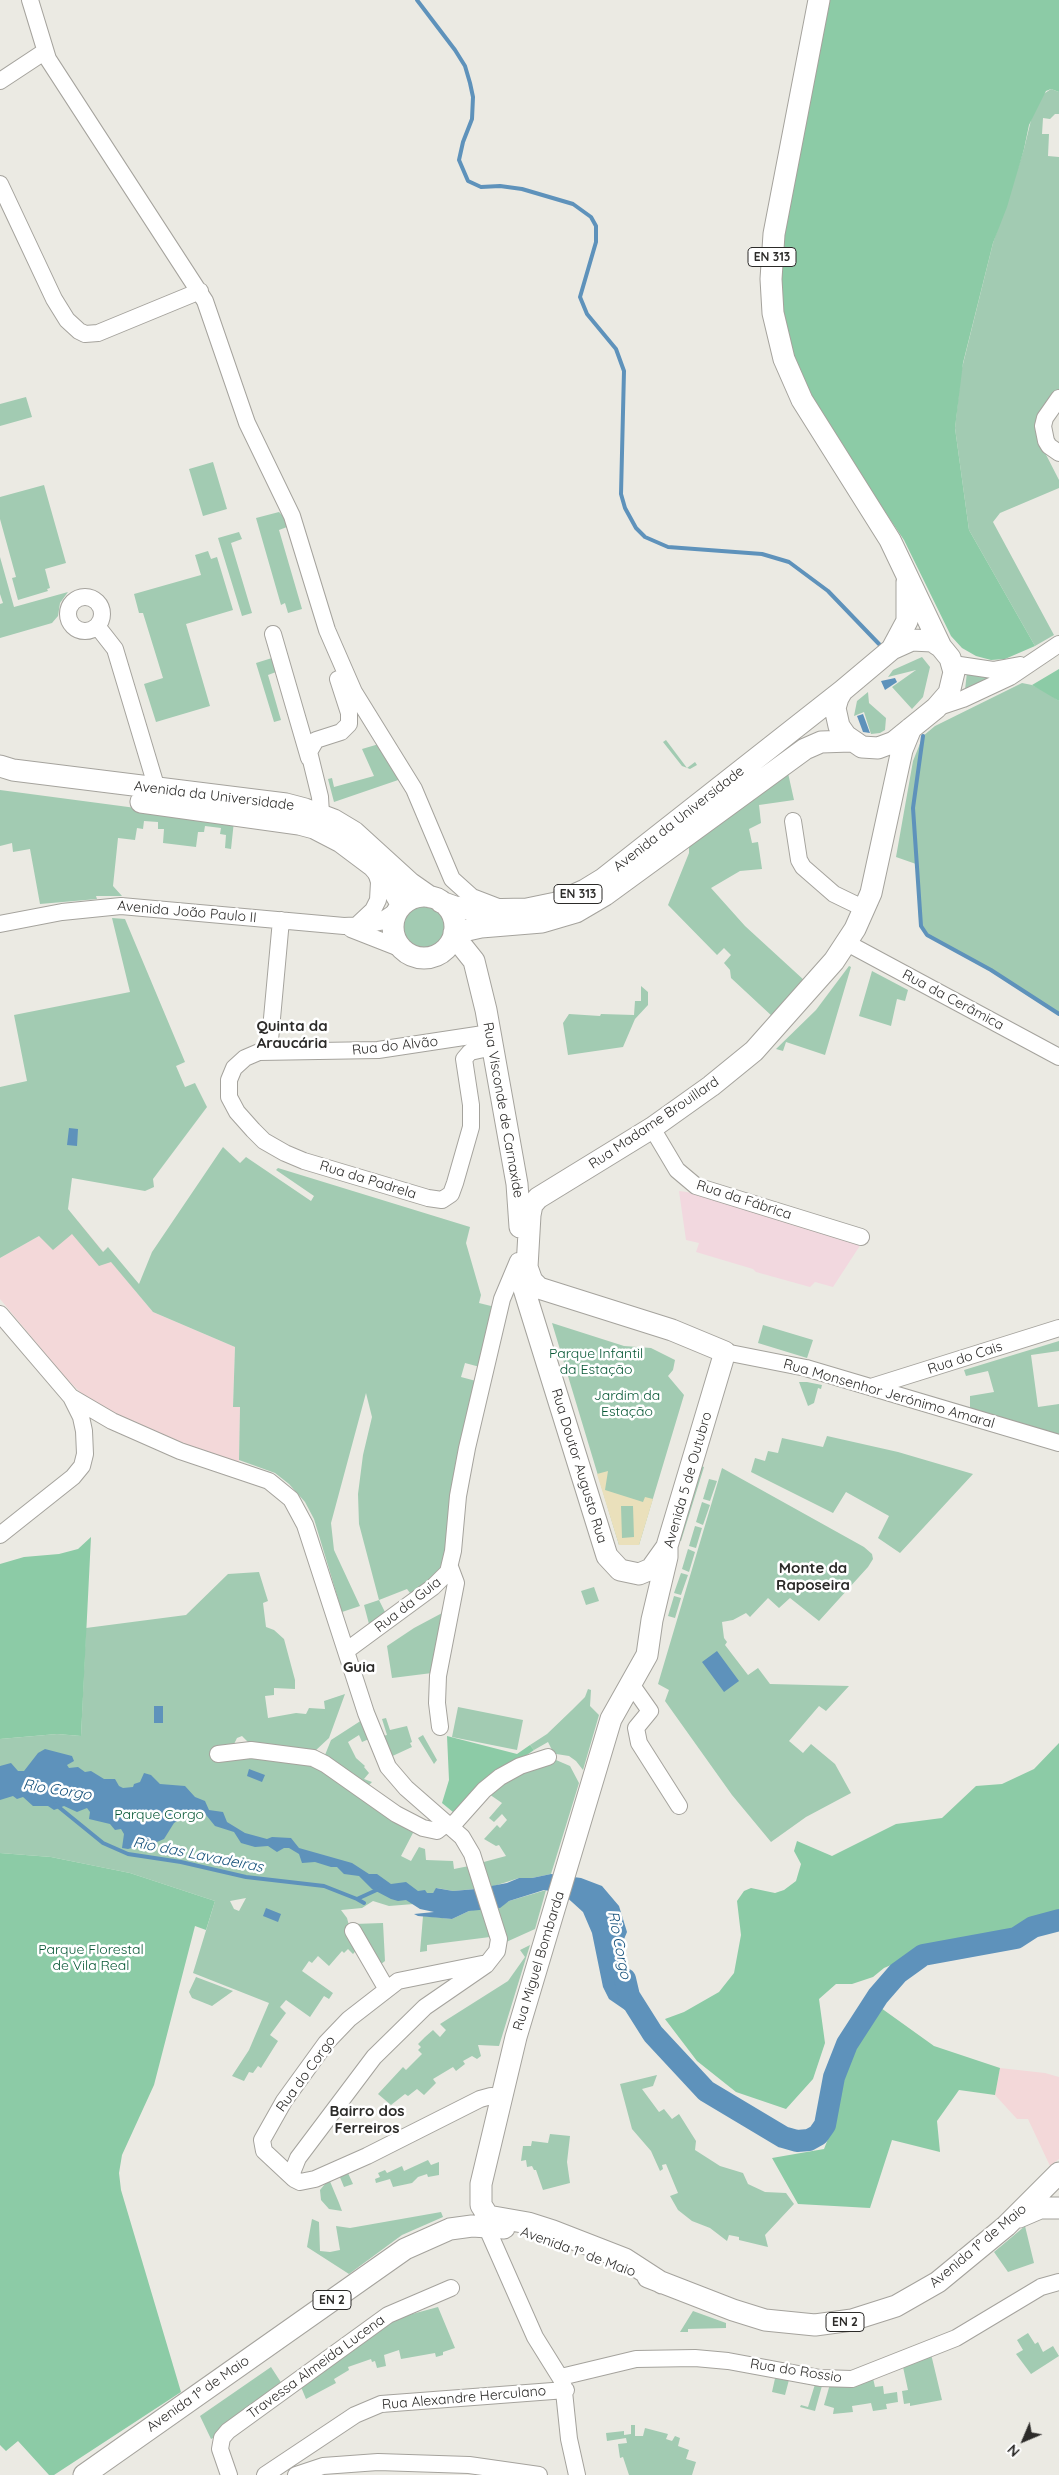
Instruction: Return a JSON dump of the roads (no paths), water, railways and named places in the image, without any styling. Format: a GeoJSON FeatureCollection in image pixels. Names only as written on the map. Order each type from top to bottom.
{"type":"FeatureCollection","features":[{"type":"Feature","properties":{"kind":"main road","name":"EN 313"},"geometry":{"type":"LineString","coordinates":[[819,0],[774,234],[771,279],[774,313],[784,359],[802,400],[884,530],[905,569],[947,655],[952,687],[936,708],[888,745],[878,748],[862,747],[852,741]]}},
{"type":"Feature","properties":{"kind":"main road","name":"EN 313"},"geometry":{"type":"LineString","coordinates":[[842,691],[892,649],[903,631],[908,615],[908,591],[905,569]]}},
{"type":"Feature","properties":{"kind":"main road","name":"EN 313"},"geometry":{"type":"LineString","coordinates":[[892,649],[916,640],[932,641],[947,655]]}},
{"type":"Feature","properties":{"kind":"main road","name":"Avenida da Universidade"},"geometry":{"type":"LineString","coordinates":[[454,936],[504,918],[556,903],[597,883],[842,691]]}},
{"type":"Feature","properties":{"kind":"main road"},"geometry":{"type":"LineString","coordinates":[[842,691],[836,703],[836,713],[842,731],[852,741]]}},
{"type":"Feature","properties":{"kind":"main road","name":"Rua Madame Brouillard"},"geometry":{"type":"LineString","coordinates":[[542,1195],[652,1128],[711,1086],[754,1051],[826,971],[847,943],[865,909],[873,886],[902,750],[912,728]]}},
{"type":"Feature","properties":{"kind":"main road","name":"Avenida da Universidade"},"geometry":{"type":"LineString","coordinates":[[0,766],[13,770],[157,790],[286,804],[321,814],[343,825],[363,839],[410,883],[435,899],[465,910],[504,918],[542,922],[560,918],[584,908],[805,749],[821,742],[852,741]]}},
{"type":"Feature","properties":{"kind":"main road","name":"Avenida da Universidade"},"geometry":{"type":"LineString","coordinates":[[0,782],[299,824],[332,837],[373,866],[393,890],[400,908]]}},
{"type":"Feature","properties":{"kind":"main road"},"geometry":{"type":"LineString","coordinates":[[481,990],[465,969],[456,962],[442,958],[412,956],[402,949],[395,939],[393,927],[400,908],[412,899],[435,899],[452,915],[454,936],[474,961],[482,942],[504,918]]}},
{"type":"Feature","properties":{"kind":"main road"},"geometry":{"type":"LineString","coordinates":[[430,958],[441,953],[454,936]]}},
{"type":"Feature","properties":{"kind":"main road","name":"Rua Visconde de Carnaxide"},"geometry":{"type":"LineString","coordinates":[[474,961],[492,1040],[518,1188],[520,1217],[518,1261]]}},
{"type":"Feature","properties":{"kind":"main road"},"geometry":{"type":"LineString","coordinates":[[518,1188],[528,1196],[542,1195]]}},
{"type":"Feature","properties":{"kind":"main road","name":"EN 313"},"geometry":{"type":"LineString","coordinates":[[542,1195],[534,1202],[530,1211],[527,1267],[534,1284],[547,1293]]}},
{"type":"Feature","properties":{"kind":"main road","name":"Rua Doutor Augusto Rua"},"geometry":{"type":"LineString","coordinates":[[518,1261],[519,1272],[606,1553],[615,1566],[631,1574]]}},
{"type":"Feature","properties":{"kind":"main road"},"geometry":{"type":"LineString","coordinates":[[528,1299],[547,1293]]}},
{"type":"Feature","properties":{"kind":"main road","name":"Rua Monsenhor Jerónimo Amaral"},"geometry":{"type":"LineString","coordinates":[[547,1293],[672,1330],[725,1352]]}},
{"type":"Feature","properties":{"kind":"main road","name":"Avenida 5 de Outubro"},"geometry":{"type":"LineString","coordinates":[[611,1719],[647,1655],[652,1620],[667,1557],[667,1546],[725,1352]]}},
{"type":"Feature","properties":{"kind":"main road"},"geometry":{"type":"LineString","coordinates":[[631,1574],[642,1574],[651,1569],[667,1546]]}},
{"type":"Feature","properties":{"kind":"main road"},"geometry":{"type":"LineString","coordinates":[[631,1574],[645,1593],[652,1620]]}},
{"type":"Feature","properties":{"kind":"main road","name":"Rua Miguel Bombarda"},"geometry":{"type":"LineString","coordinates":[[481,2205],[483,2172],[511,2057],[611,1719]]}},
{"type":"Feature","properties":{"kind":"main road","name":"Avenida 1º de Maio"},"geometry":{"type":"LineString","coordinates":[[84,2475],[398,2254],[439,2232],[476,2226],[509,2228],[538,2235],[733,2310],[765,2320],[807,2325],[838,2324],[882,2311],[916,2295],[945,2276],[1006,2226],[1059,2173]]}},
{"type":"Feature","properties":{"kind":"main road"},"geometry":{"type":"LineString","coordinates":[[476,2226],[476,2215],[481,2205]]}},
{"type":"Feature","properties":{"kind":"main road"},"geometry":{"type":"LineString","coordinates":[[481,2205],[484,2212],[492,2218],[528,2223],[562,2234],[625,2259],[662,2283]]}},
{"type":"Feature","properties":{"kind":"main road","name":"EN 2"},"geometry":{"type":"LineString","coordinates":[[1006,2226],[1032,2211],[1059,2208]]}},
{"type":"Feature","properties":{"kind":"street"},"geometry":{"type":"LineString","coordinates":[[30,0],[44,52],[200,291],[214,325],[247,424],[292,516],[320,609],[337,656],[351,687],[366,715],[414,789],[452,879],[472,897],[504,918]]}},
{"type":"Feature","properties":{"kind":"street"},"geometry":{"type":"LineString","coordinates":[[0,81],[44,52]]}},
{"type":"Feature","properties":{"kind":"street"},"geometry":{"type":"LineString","coordinates":[[0,184],[54,299],[67,320],[79,331],[85,334],[98,333],[200,291]]}},
{"type":"Feature","properties":{"kind":"street"},"geometry":{"type":"LineString","coordinates":[[1059,398],[1048,413],[1043,426],[1046,441],[1059,453]]}},
{"type":"Feature","properties":{"kind":"street"},"geometry":{"type":"LineString","coordinates":[[309,758],[309,750],[314,742],[344,730],[350,719],[327,644],[320,609]]}},
{"type":"Feature","properties":{"kind":"street"},"geometry":{"type":"LineString","coordinates":[[97,626],[115,649],[157,790]]}},
{"type":"Feature","properties":{"kind":"street"},"geometry":{"type":"LineString","coordinates":[[273,634],[320,797],[321,814]]}},
{"type":"Feature","properties":{"kind":"street"},"geometry":{"type":"LineString","coordinates":[[936,708],[968,697],[1010,676],[1059,644]]}},
{"type":"Feature","properties":{"kind":"street"},"geometry":{"type":"LineString","coordinates":[[947,655],[993,670],[1027,664]]}},
{"type":"Feature","properties":{"kind":"street"},"geometry":{"type":"LineString","coordinates":[[794,821],[799,860],[803,867],[834,894],[865,909]]}},
{"type":"Feature","properties":{"kind":"street"},"geometry":{"type":"LineString","coordinates":[[351,926],[373,910],[378,900],[379,882],[373,866]]}},
{"type":"Feature","properties":{"kind":"street","name":"Avenida João Paulo II"},"geometry":{"type":"LineString","coordinates":[[0,924],[62,912],[130,906],[351,926]]}},
{"type":"Feature","properties":{"kind":"street"},"geometry":{"type":"LineString","coordinates":[[351,926],[380,922],[400,908]]}},
{"type":"Feature","properties":{"kind":"street"},"geometry":{"type":"LineString","coordinates":[[270,1051],[280,920]]}},
{"type":"Feature","properties":{"kind":"street"},"geometry":{"type":"LineString","coordinates":[[351,926],[402,949]]}},
{"type":"Feature","properties":{"kind":"street","name":"Rua da Cerâmica"},"geometry":{"type":"LineString","coordinates":[[847,943],[1059,1057]]}},
{"type":"Feature","properties":{"kind":"street","name":"Rua do Alvão"},"geometry":{"type":"LineString","coordinates":[[270,1051],[378,1050],[492,1040]]}},
{"type":"Feature","properties":{"kind":"street","name":"Rua da Padrela"},"geometry":{"type":"LineString","coordinates":[[270,1051],[249,1055],[234,1068],[228,1084],[232,1104],[241,1117],[264,1141],[292,1156],[428,1198],[442,1200],[451,1194],[471,1127],[471,1105],[463,1062],[466,1054],[492,1040]]}},
{"type":"Feature","properties":{"kind":"street","name":"Rua da Fábrica"},"geometry":{"type":"LineString","coordinates":[[652,1128],[677,1170],[696,1186],[861,1237]]}},
{"type":"Feature","properties":{"kind":"street","name":"Rua da Guia"},"geometry":{"type":"LineString","coordinates":[[346,1651],[433,1587],[444,1577],[450,1566],[461,1475],[503,1296],[518,1261]]}},
{"type":"Feature","properties":{"kind":"street"},"geometry":{"type":"LineString","coordinates":[[503,1296],[510,1290],[528,1299]]}},
{"type":"Feature","properties":{"kind":"street"},"geometry":{"type":"LineString","coordinates":[[0,1314],[71,1397],[81,1417],[85,1454],[82,1466],[73,1478],[0,1534]]}},
{"type":"Feature","properties":{"kind":"street","name":"Rua do Cais"},"geometry":{"type":"LineString","coordinates":[[872,1387],[1059,1328]]}},
{"type":"Feature","properties":{"kind":"street","name":"Rua Monsenhor Jerónimo Amaral"},"geometry":{"type":"LineString","coordinates":[[725,1352],[796,1366],[1059,1443]]}},
{"type":"Feature","properties":{"kind":"street"},"geometry":{"type":"LineString","coordinates":[[914,1400],[910,1386],[917,1373]]}},
{"type":"Feature","properties":{"kind":"street"},"geometry":{"type":"LineString","coordinates":[[71,1397],[112,1421],[180,1451],[260,1477],[286,1494],[302,1516],[371,1728],[388,1767],[406,1788],[449,1825],[468,1845],[476,1864],[499,1942],[497,1952],[486,1965],[425,2007],[374,2056],[298,2158],[292,2173],[294,2180],[307,2182],[357,2161],[483,2098],[501,2097]]}},
{"type":"Feature","properties":{"kind":"street"},"geometry":{"type":"LineString","coordinates":[[440,1727],[437,1703],[438,1676],[456,1583],[450,1566]]}},
{"type":"Feature","properties":{"kind":"street"},"geometry":{"type":"LineString","coordinates":[[631,1684],[650,1711],[636,1728],[639,1744],[679,1806]]}},
{"type":"Feature","properties":{"kind":"street"},"geometry":{"type":"LineString","coordinates":[[218,1754],[252,1750],[313,1758],[326,1764],[396,1814],[423,1828],[437,1831],[449,1825],[500,1777],[520,1766],[548,1757]]}},
{"type":"Feature","properties":{"kind":"street"},"geometry":{"type":"LineString","coordinates":[[353,1931],[386,1988]]}},
{"type":"Feature","properties":{"kind":"street","name":"Rua do Corgo"},"geometry":{"type":"LineString","coordinates":[[294,2180],[264,2151],[262,2145],[264,2137],[284,2101],[322,2048],[350,2019],[386,1988],[403,1979],[475,1964],[486,1965]]}},
{"type":"Feature","properties":{"kind":"street"},"geometry":{"type":"LineString","coordinates":[[476,2226],[535,2337],[563,2384],[569,2439],[577,2475]]}},
{"type":"Feature","properties":{"kind":"street","name":"Rua do Rossio"},"geometry":{"type":"LineString","coordinates":[[563,2384],[636,2360],[695,2358],[740,2363],[820,2378],[852,2379],[951,2340],[1041,2287],[1059,2282]]}},
{"type":"Feature","properties":{"kind":"street","name":"Travessa Almeida Lucena"},"geometry":{"type":"LineString","coordinates":[[229,2475],[220,2449],[222,2438],[228,2430],[388,2315],[451,2288]]}},
{"type":"Feature","properties":{"kind":"street","name":"Rua Alexandre Herculano"},"geometry":{"type":"LineString","coordinates":[[272,2474],[314,2442],[361,2411],[387,2402],[563,2384]]}},
{"type":"Feature","properties":{"kind":"street"},"geometry":{"type":"LineString","coordinates":[[296,2475],[322,2466],[378,2462],[539,2475]]}},
{"type":"Feature","properties":{"kind":"water"},"geometry":{"type":"Polygon","coordinates":[[[895,678],[897,682],[885,690],[881,681],[895,678]]]}},
{"type":"Feature","properties":{"kind":"water"},"geometry":{"type":"Polygon","coordinates":[[[863,714],[870,733],[863,732],[857,716],[863,714]]]}},
{"type":"Feature","properties":{"kind":"water"},"geometry":{"type":"Polygon","coordinates":[[[69,1128],[78,1129],[77,1146],[67,1145],[69,1128]]]}},
{"type":"Feature","properties":{"kind":"water"},"geometry":{"type":"Polygon","coordinates":[[[717,1651],[739,1681],[724,1692],[702,1662],[717,1651]]]}},
{"type":"Feature","properties":{"kind":"water"},"geometry":{"type":"Polygon","coordinates":[[[154,1706],[163,1706],[163,1723],[154,1723],[154,1706]]]}},
{"type":"Feature","properties":{"kind":"water"},"geometry":{"type":"Polygon","coordinates":[[[45,1749],[72,1756],[74,1761],[67,1765],[69,1768],[78,1767],[85,1772],[91,1771],[104,1779],[115,1779],[119,1786],[123,1788],[133,1787],[134,1784],[140,1782],[144,1773],[151,1775],[160,1784],[185,1786],[195,1797],[205,1801],[209,1810],[223,1812],[227,1822],[245,1833],[267,1839],[272,1837],[291,1838],[299,1848],[352,1863],[369,1874],[377,1874],[391,1884],[406,1882],[418,1891],[425,1890],[427,1893],[433,1893],[436,1888],[453,1891],[476,1889],[507,1883],[519,1878],[532,1878],[551,1874],[581,1878],[602,1886],[619,1906],[627,1932],[622,1944],[625,1964],[636,2005],[625,2010],[609,1999],[603,1987],[592,1933],[583,1912],[562,1893],[544,1890],[509,1901],[500,1908],[469,1911],[452,1919],[418,1916],[414,1914],[434,1912],[420,1909],[406,1900],[398,1901],[391,1899],[372,1889],[359,1876],[344,1874],[337,1867],[315,1862],[302,1863],[299,1854],[289,1848],[284,1848],[277,1852],[268,1846],[255,1847],[241,1843],[234,1832],[215,1826],[202,1810],[192,1812],[174,1823],[164,1839],[150,1845],[148,1850],[135,1847],[122,1848],[124,1834],[121,1829],[115,1830],[110,1824],[89,1819],[90,1812],[87,1808],[77,1812],[64,1806],[54,1810],[48,1806],[33,1806],[23,1797],[17,1799],[13,1796],[0,1800],[0,1766],[11,1763],[18,1771],[24,1771],[38,1753],[45,1749]]]}},
{"type":"Feature","properties":{"kind":"water"},"geometry":{"type":"Polygon","coordinates":[[[249,1769],[265,1775],[262,1782],[247,1776],[249,1769]]]}},
{"type":"Feature","properties":{"kind":"water"},"geometry":{"type":"Polygon","coordinates":[[[266,1908],[281,1914],[278,1922],[263,1916],[266,1908]]]}},
{"type":"Feature","properties":{"kind":"waterway"},"geometry":{"type":"LineString","coordinates":[[417,0],[455,50],[465,66],[470,83],[473,97],[472,119],[463,142],[459,160],[468,181],[481,187],[500,186],[522,189],[573,204],[591,217],[596,226],[596,242],[580,297],[587,314],[616,349],[624,371],[621,494],[625,508],[636,528],[645,537],[668,547],[762,554],[789,562],[828,591],[879,644]]}},
{"type":"Feature","properties":{"kind":"waterway"},"geometry":{"type":"LineString","coordinates":[[923,736],[913,808],[921,926],[927,935],[991,970],[1059,1014]]}},
{"type":"Feature","properties":{"kind":"waterway","name":"Rio das Lavadeiras"},"geometry":{"type":"LineString","coordinates":[[55,1804],[103,1843],[128,1854],[181,1862],[246,1877],[324,1886],[357,1899],[381,1888]]}},
{"type":"Feature","properties":{"kind":"waterway","name":"Rio das Lavadeiras"},"geometry":{"type":"LineString","coordinates":[[357,1899],[364,1903]]}},
{"type":"Feature","properties":{"kind":"waterway","name":"Rio Corgo"},"geometry":{"type":"LineString","coordinates":[[625,1979],[629,1996],[653,2034],[706,2091],[783,2137],[797,2141],[809,2140],[818,2135],[825,2125],[834,2077],[847,2044],[878,1996],[898,1973],[923,1955],[1016,1938],[1033,1927],[1059,1920]]}},
{"type":"Feature","properties":{"kind":"district","name":"Quinta da Araucária"},"geometry":{"type":"Point","coordinates":[292,1034]}},
{"type":"Feature","properties":{"kind":"district","name":"Monte da Raposeira"},"geometry":{"type":"Point","coordinates":[813,1576]}},
{"type":"Feature","properties":{"kind":"district","name":"Guia"},"geometry":{"type":"Point","coordinates":[359,1667]}},
{"type":"Feature","properties":{"kind":"district","name":"Bairro dos Ferreiros"},"geometry":{"type":"Point","coordinates":[367,2120]}},
{"type":"Feature","properties":{"kind":"park label","name":"Parque Infantil da Estação"},"geometry":{"type":"Point","coordinates":[596,1362]}},
{"type":"Feature","properties":{"kind":"park label","name":"Jardim da Estação"},"geometry":{"type":"Point","coordinates":[627,1404]}},
{"type":"Feature","properties":{"kind":"park label","name":"Parque Corgo"},"geometry":{"type":"Point","coordinates":[159,1815]}},
{"type":"Feature","properties":{"kind":"park label","name":"Parque Florestal de Vila Real"},"geometry":{"type":"Point","coordinates":[91,1958]}}]}
